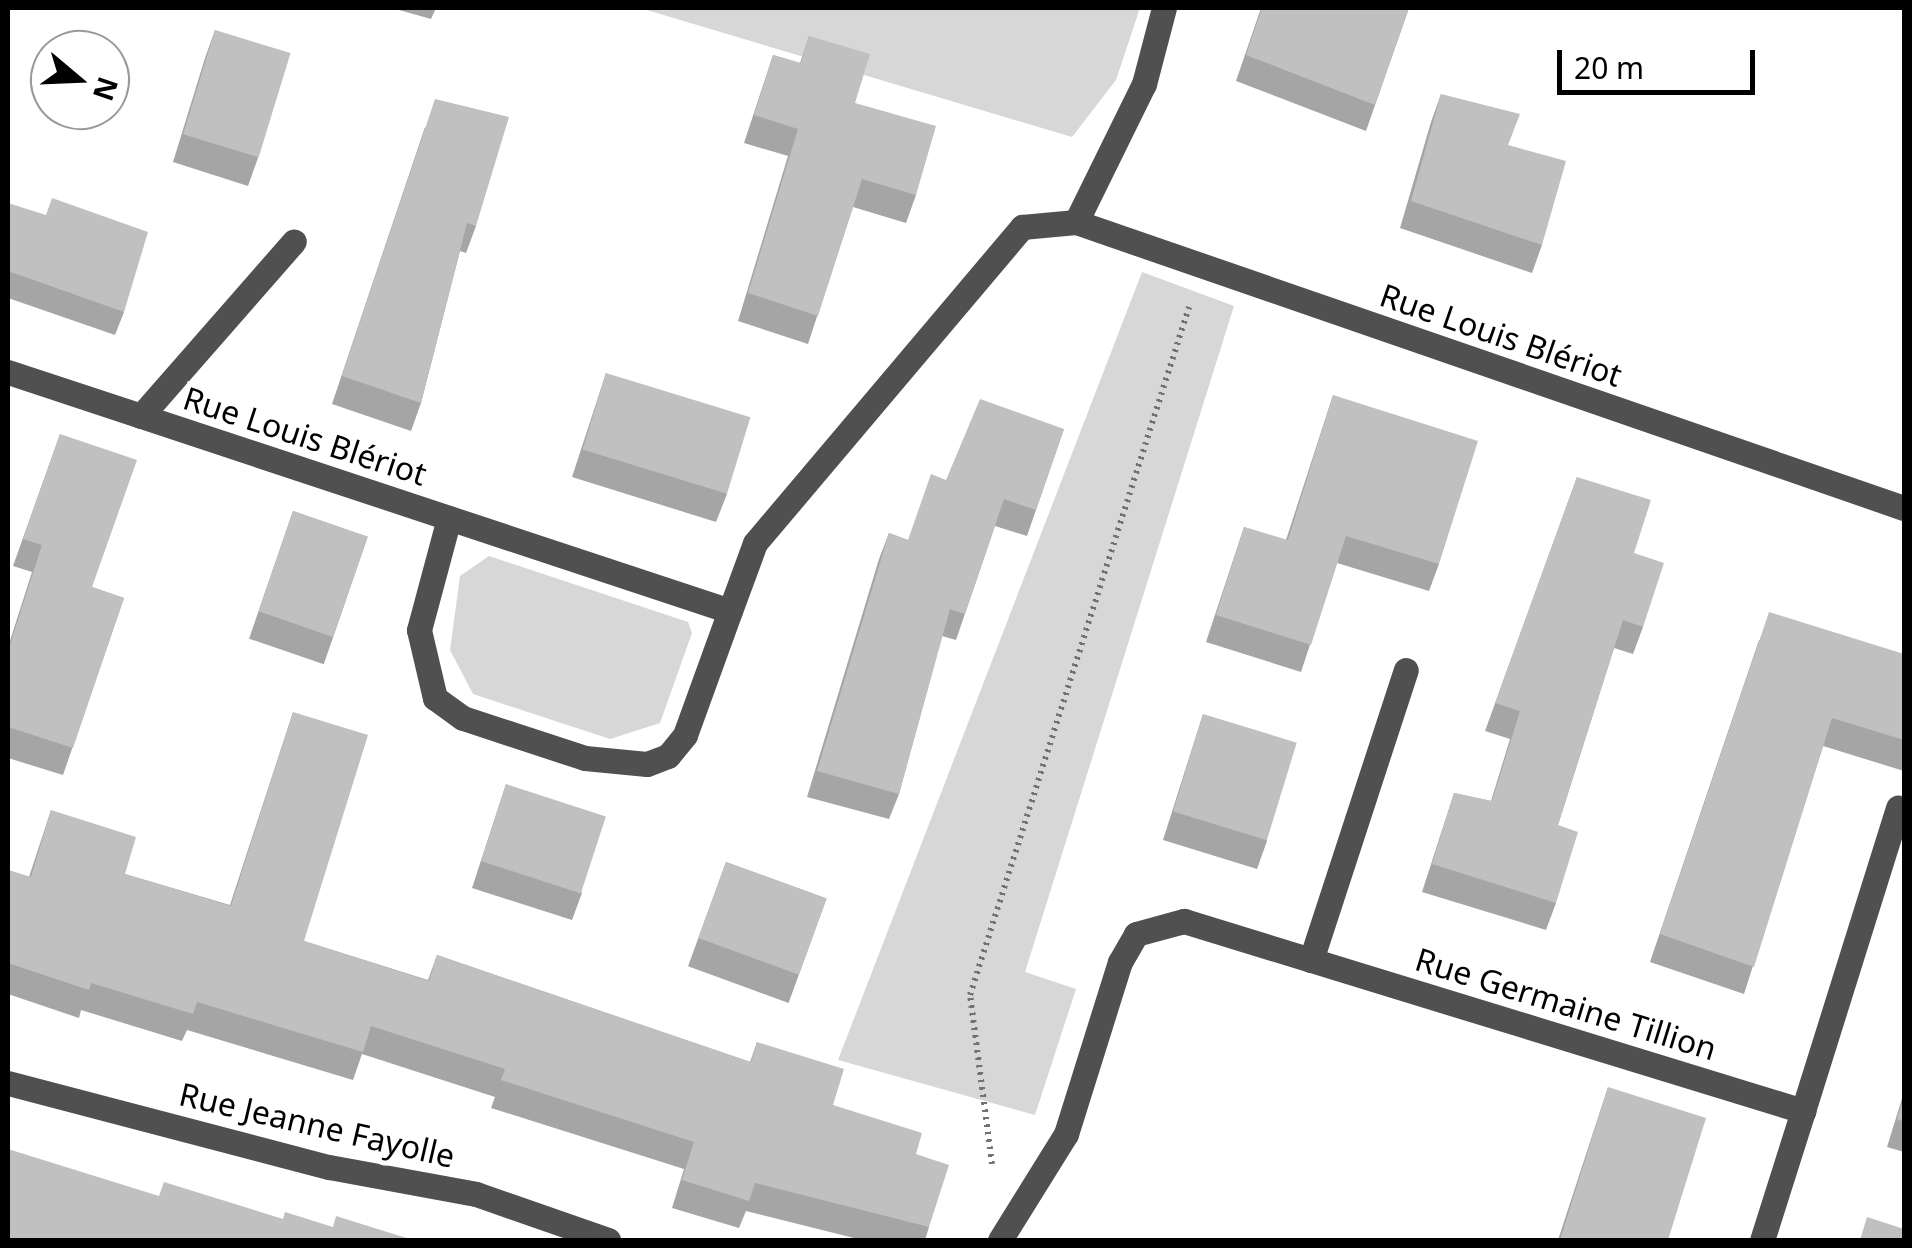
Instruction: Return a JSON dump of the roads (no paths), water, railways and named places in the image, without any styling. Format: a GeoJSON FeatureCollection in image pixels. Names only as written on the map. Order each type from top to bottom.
{"type":"FeatureCollection","features":[{"type":"Feature","properties":{"kind":"street"},"geometry":{"type":"LineString","coordinates":[[1076,222],[1144,84],[1164,8]]}},
{"type":"Feature","properties":{"kind":"street","name":"Rue Louis Blériot"},"geometry":{"type":"LineString","coordinates":[[449,518],[419,630],[435,698],[463,718],[585,758],[647,764],[668,756],[685,735],[755,543],[1022,227],[1076,222],[1904,508]]}},
{"type":"Feature","properties":{"kind":"street","name":"Rue Louis Blériot"},"geometry":{"type":"LineString","coordinates":[[141,416],[294,241]]}},
{"type":"Feature","properties":{"kind":"street","name":"Rue Louis Blériot"},"geometry":{"type":"LineString","coordinates":[[8,372],[730,611]]}},
{"type":"Feature","properties":{"kind":"street"},"geometry":{"type":"LineString","coordinates":[[1310,960],[1406,670]]}},
{"type":"Feature","properties":{"kind":"street"},"geometry":{"type":"LineString","coordinates":[[1762,1240],[1898,808]]}},
{"type":"Feature","properties":{"kind":"street","name":"Rue Germaine Tillion"},"geometry":{"type":"LineString","coordinates":[[1007,1232],[1066,1134],[1136,934],[1184,921],[1802,1111]]}},
{"type":"Feature","properties":{"kind":"street","name":"Rue Jeanne Fayolle"},"geometry":{"type":"LineString","coordinates":[[8,1083],[328,1166],[476,1194],[608,1240]]}}]}
